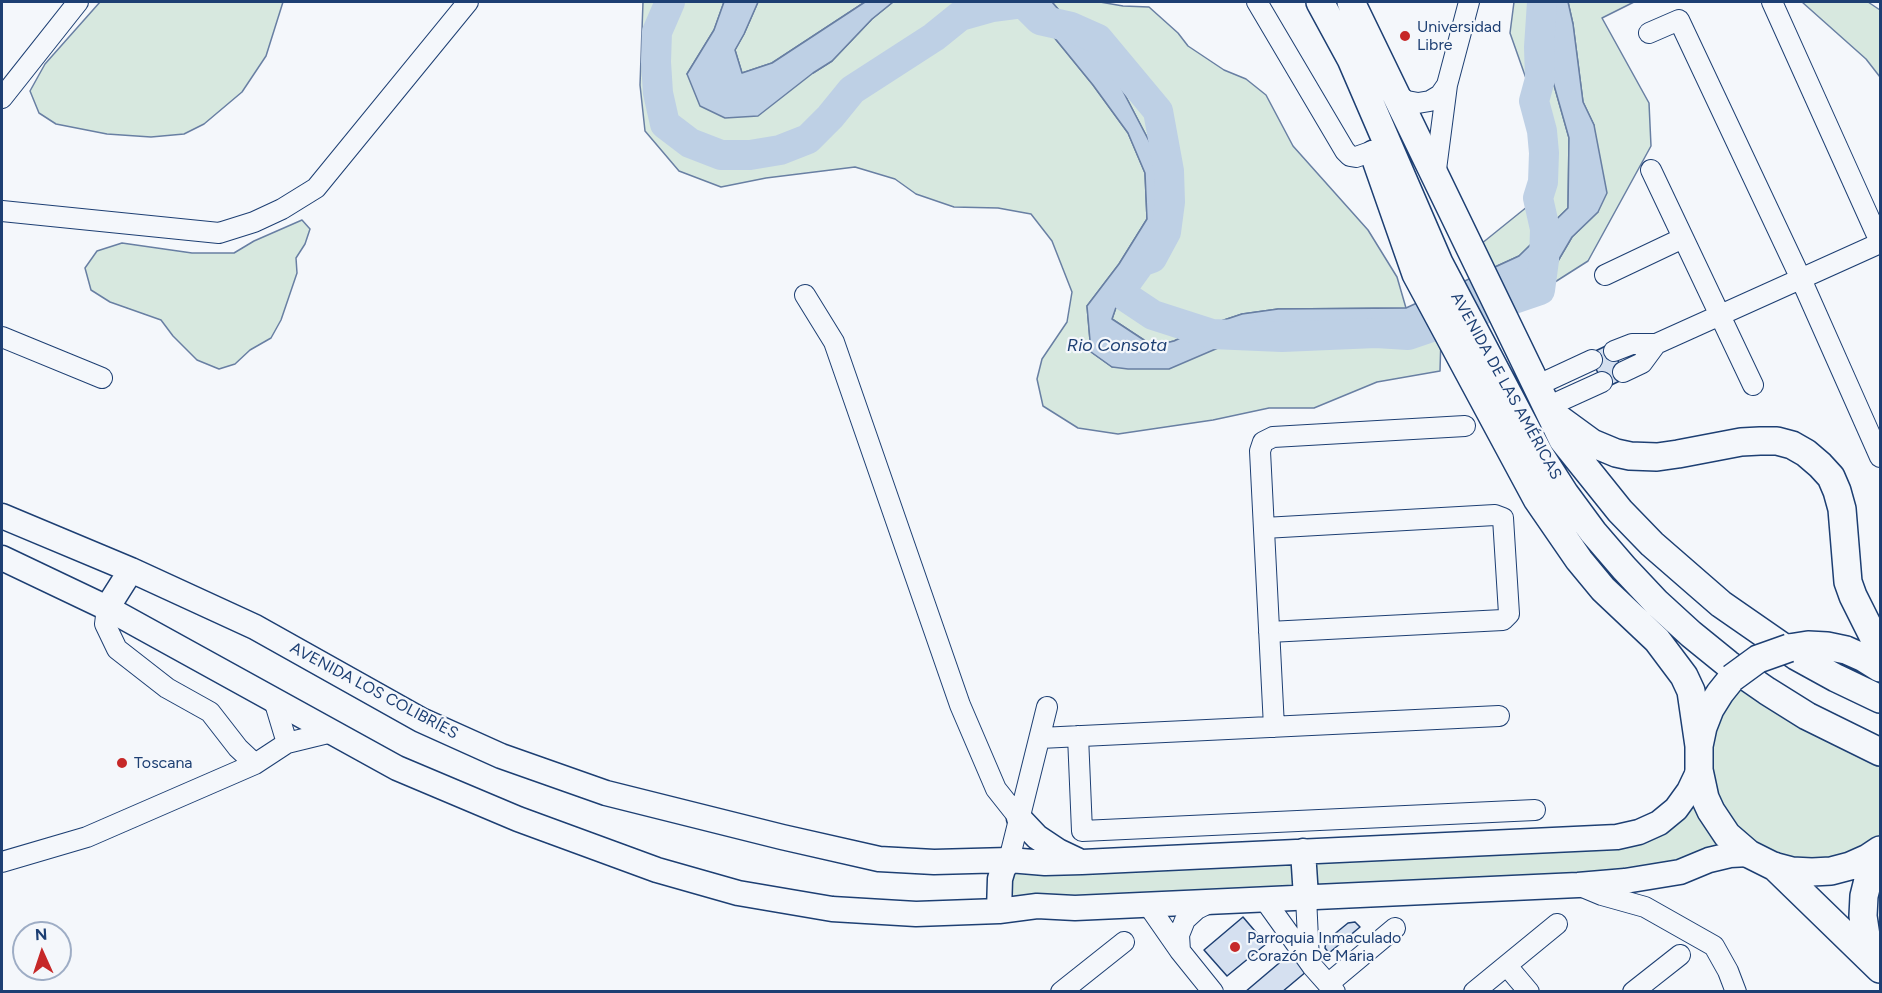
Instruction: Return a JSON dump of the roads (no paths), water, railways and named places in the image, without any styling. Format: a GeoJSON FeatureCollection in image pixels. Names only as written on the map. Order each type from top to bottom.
{"type":"FeatureCollection","features":[{"type":"Feature","properties":{"kind":"highway"},"geometry":{"type":"LineString","coordinates":[[1320,2],[1351,59],[1428,268]]}},
{"type":"Feature","properties":{"kind":"highway","name":"AVENIDA DE LAS AMÉRICAS"},"geometry":{"type":"LineString","coordinates":[[1351,2],[1563,440],[1590,476],[1636,528],[1721,604],[1796,656],[1881,699]]}},
{"type":"Feature","properties":{"kind":"highway"},"geometry":{"type":"LineString","coordinates":[[1351,59],[1373,151],[1428,268],[1471,349],[1537,499],[1557,530],[1603,589],[1657,640],[1684,676],[1691,691],[1705,798],[1718,824],[1749,854],[1773,866],[1802,872],[1831,871],[1851,866],[1881,852]]}},
{"type":"Feature","properties":{"kind":"highway","name":"AVENIDA DE LAS AMÉRICAS"},"geometry":{"type":"LineString","coordinates":[[1471,349],[1565,494],[1608,550],[1656,602],[1728,664],[1767,691],[1807,716],[1881,752]]}},
{"type":"Feature","properties":{"kind":"highway"},"geometry":{"type":"LineString","coordinates":[[1544,402],[1592,443],[1630,456],[1657,457],[1760,441],[1777,441],[1792,445],[1806,453],[1831,477],[1837,491],[1843,519],[1848,582],[1881,650]]}},
{"type":"Feature","properties":{"kind":"highway"},"geometry":{"type":"LineString","coordinates":[[1699,758],[1703,727],[1710,709],[1732,678],[1758,659],[1789,648],[1808,645],[1827,646],[1846,650],[1881,668]]}},
{"type":"Feature","properties":{"kind":"highway"},"geometry":{"type":"LineString","coordinates":[[1881,852],[1869,876],[1864,896],[1863,916],[1866,936],[1881,968]]}},
{"type":"Feature","properties":{"kind":"highway"},"geometry":{"type":"LineString","coordinates":[[1773,866],[1881,968]]}},
{"type":"Feature","properties":{"kind":"main road","name":"AVENIDA LOS COLIBRÍES"},"geometry":{"type":"LineString","coordinates":[[2,516],[130,570],[255,627],[420,720],[501,756],[606,793],[879,859],[934,862],[1009,860],[1045,863],[1082,862],[1617,837],[1639,832],[1659,822],[1676,808],[1689,791],[1699,758]]}},
{"type":"Feature","properties":{"kind":"main road"},"geometry":{"type":"LineString","coordinates":[[2,558],[107,608],[398,768],[518,819],[657,870],[738,893],[832,909],[916,914],[999,911],[1037,906],[1075,908],[1578,885],[1625,881],[1680,872],[1709,860],[1730,855],[1749,854]]}},
{"type":"Feature","properties":{"kind":"main road"},"geometry":{"type":"LineString","coordinates":[[107,608],[130,570]]}},
{"type":"Feature","properties":{"kind":"main road"},"geometry":{"type":"LineString","coordinates":[[1019,818],[1037,837],[1058,852],[1082,862]]}},
{"type":"Feature","properties":{"kind":"main road"},"geometry":{"type":"LineString","coordinates":[[1303,851],[1306,897]]}},
{"type":"Feature","properties":{"kind":"main road"},"geometry":{"type":"LineString","coordinates":[[999,911],[999,879],[1009,860]]}},
{"type":"Feature","properties":{"kind":"street"},"geometry":{"type":"LineString","coordinates":[[1257,2],[1345,151],[1350,156],[1356,157],[1373,151]]}},
{"type":"Feature","properties":{"kind":"street"},"geometry":{"type":"LineString","coordinates":[[1435,177],[1447,85],[1469,2]]}},
{"type":"Feature","properties":{"kind":"street"},"geometry":{"type":"LineString","coordinates":[[1614,351],[1632,344],[1656,344],[1881,243],[1772,2]]}},
{"type":"Feature","properties":{"kind":"street"},"geometry":{"type":"LineString","coordinates":[[2,98],[73,3]]}},
{"type":"Feature","properties":{"kind":"street"},"geometry":{"type":"LineString","coordinates":[[2,211],[219,233],[254,222],[282,209],[316,188],[458,6]]}},
{"type":"Feature","properties":{"kind":"street"},"geometry":{"type":"LineString","coordinates":[[1649,33],[1679,20],[1801,279],[1881,457]]}},
{"type":"Feature","properties":{"kind":"street"},"geometry":{"type":"LineString","coordinates":[[1397,95],[1418,104],[1440,95],[1447,85]]}},
{"type":"Feature","properties":{"kind":"street"},"geometry":{"type":"LineString","coordinates":[[1651,170],[1753,386]]}},
{"type":"Feature","properties":{"kind":"street"},"geometry":{"type":"LineString","coordinates":[[1605,275],[1683,238]]}},
{"type":"Feature","properties":{"kind":"street"},"geometry":{"type":"LineString","coordinates":[[805,295],[834,342],[960,705],[996,789],[1019,818]]}},
{"type":"Feature","properties":{"kind":"street"},"geometry":{"type":"LineString","coordinates":[[2,337],[102,378]]}},
{"type":"Feature","properties":{"kind":"street"},"geometry":{"type":"LineString","coordinates":[[1623,372],[1642,363],[1656,344]]}},
{"type":"Feature","properties":{"kind":"street"},"geometry":{"type":"LineString","coordinates":[[1544,402],[1592,360]]}},
{"type":"Feature","properties":{"kind":"street"},"geometry":{"type":"LineString","coordinates":[[1544,402],[1602,382]]}},
{"type":"Feature","properties":{"kind":"street"},"geometry":{"type":"LineString","coordinates":[[1274,727],[1260,451],[1263,442],[1273,437],[1465,426]]}},
{"type":"Feature","properties":{"kind":"street"},"geometry":{"type":"LineString","coordinates":[[1264,528],[1496,515],[1503,518],[1509,614],[1503,620],[1269,632]]}},
{"type":"Feature","properties":{"kind":"street"},"geometry":{"type":"LineString","coordinates":[[107,608],[105,624],[117,649],[167,688],[210,712],[238,748],[255,764]]}},
{"type":"Feature","properties":{"kind":"street"},"geometry":{"type":"LineString","coordinates":[[274,700],[286,743]]}},
{"type":"Feature","properties":{"kind":"street"},"geometry":{"type":"LineString","coordinates":[[1009,860],[1047,707]]}},
{"type":"Feature","properties":{"kind":"street"},"geometry":{"type":"LineString","coordinates":[[1040,738],[1499,716]]}},
{"type":"Feature","properties":{"kind":"street"},"geometry":{"type":"LineString","coordinates":[[2,862],[87,837],[255,764],[286,743],[332,732]]}},
{"type":"Feature","properties":{"kind":"street"},"geometry":{"type":"LineString","coordinates":[[1078,736],[1082,831],[1535,810]]}},
{"type":"Feature","properties":{"kind":"street"},"geometry":{"type":"LineString","coordinates":[[1578,885],[1602,895],[1645,907],[1714,946],[1728,971],[1736,992]]}},
{"type":"Feature","properties":{"kind":"street"},"geometry":{"type":"LineString","coordinates":[[1306,897],[1309,960]]}},
{"type":"Feature","properties":{"kind":"street"},"geometry":{"type":"LineString","coordinates":[[1264,899],[1331,988],[1395,928]]}},
{"type":"Feature","properties":{"kind":"street"},"geometry":{"type":"LineString","coordinates":[[1180,951],[1179,935],[1185,920],[1197,909],[1211,902]]}},
{"type":"Feature","properties":{"kind":"street"},"geometry":{"type":"LineString","coordinates":[[1148,905],[1180,951],[1213,992]]}},
{"type":"Feature","properties":{"kind":"street"},"geometry":{"type":"LineString","coordinates":[[1474,992],[1557,924]]}},
{"type":"Feature","properties":{"kind":"street"},"geometry":{"type":"LineString","coordinates":[[1061,992],[1124,942]]}},
{"type":"Feature","properties":{"kind":"street"},"geometry":{"type":"LineString","coordinates":[[1633,992],[1680,955]]}},
{"type":"Feature","properties":{"kind":"street"},"geometry":{"type":"LineString","coordinates":[[1507,966],[1529,992]]}},
{"type":"Feature","properties":{"kind":"water"},"geometry":{"type":"Polygon","coordinates":[[[724,2],[758,2],[735,50],[742,73],[772,63],[865,2],[893,2],[872,19],[832,61],[758,116],[725,118],[700,106],[687,74],[714,30],[724,2]]]}},
{"type":"Feature","properties":{"kind":"water","name":"Rio Consota"},"geometry":{"type":"Polygon","coordinates":[[[1021,2],[1052,2],[1115,76],[1160,162],[1170,202],[1166,232],[1152,258],[1123,287],[1112,319],[1153,346],[1174,341],[1206,326],[1242,314],[1278,309],[1406,308],[1519,256],[1568,208],[1569,138],[1552,78],[1547,48],[1544,2],[1568,2],[1583,102],[1594,125],[1607,193],[1598,212],[1572,237],[1555,266],[1524,285],[1436,324],[1365,322],[1271,329],[1246,336],[1169,369],[1112,367],[1091,352],[1087,306],[1119,264],[1147,219],[1145,173],[1128,133],[1093,85],[1040,20],[1021,2]]]}},
{"type":"Feature","properties":{"kind":"waterway"},"geometry":{"type":"LineString","coordinates":[[670,2],[657,32],[658,93],[665,124],[690,143],[721,155],[750,155],[780,150],[808,139],[852,90],[934,37],[960,16],[992,7],[1023,3],[1040,20],[1071,27],[1098,39],[1158,111],[1169,171],[1170,202],[1166,232],[1152,258],[1141,262],[1123,287],[1126,297],[1153,315],[1212,334],[1282,337],[1376,333],[1408,335],[1540,290],[1545,229],[1538,198],[1543,182],[1544,153],[1542,131],[1534,101],[1540,79],[1539,47],[1542,2]]}},
{"type":"Feature","properties":{"kind":"place","name":"Universidad Libre"},"geometry":{"type":"Point","coordinates":[1405,36]}},
{"type":"Feature","properties":{"kind":"place","name":"Toscana"},"geometry":{"type":"Point","coordinates":[122,763]}},
{"type":"Feature","properties":{"kind":"place","name":"Parroquia Inmaculado Corazón De Maria"},"geometry":{"type":"Point","coordinates":[1235,947]}}]}
